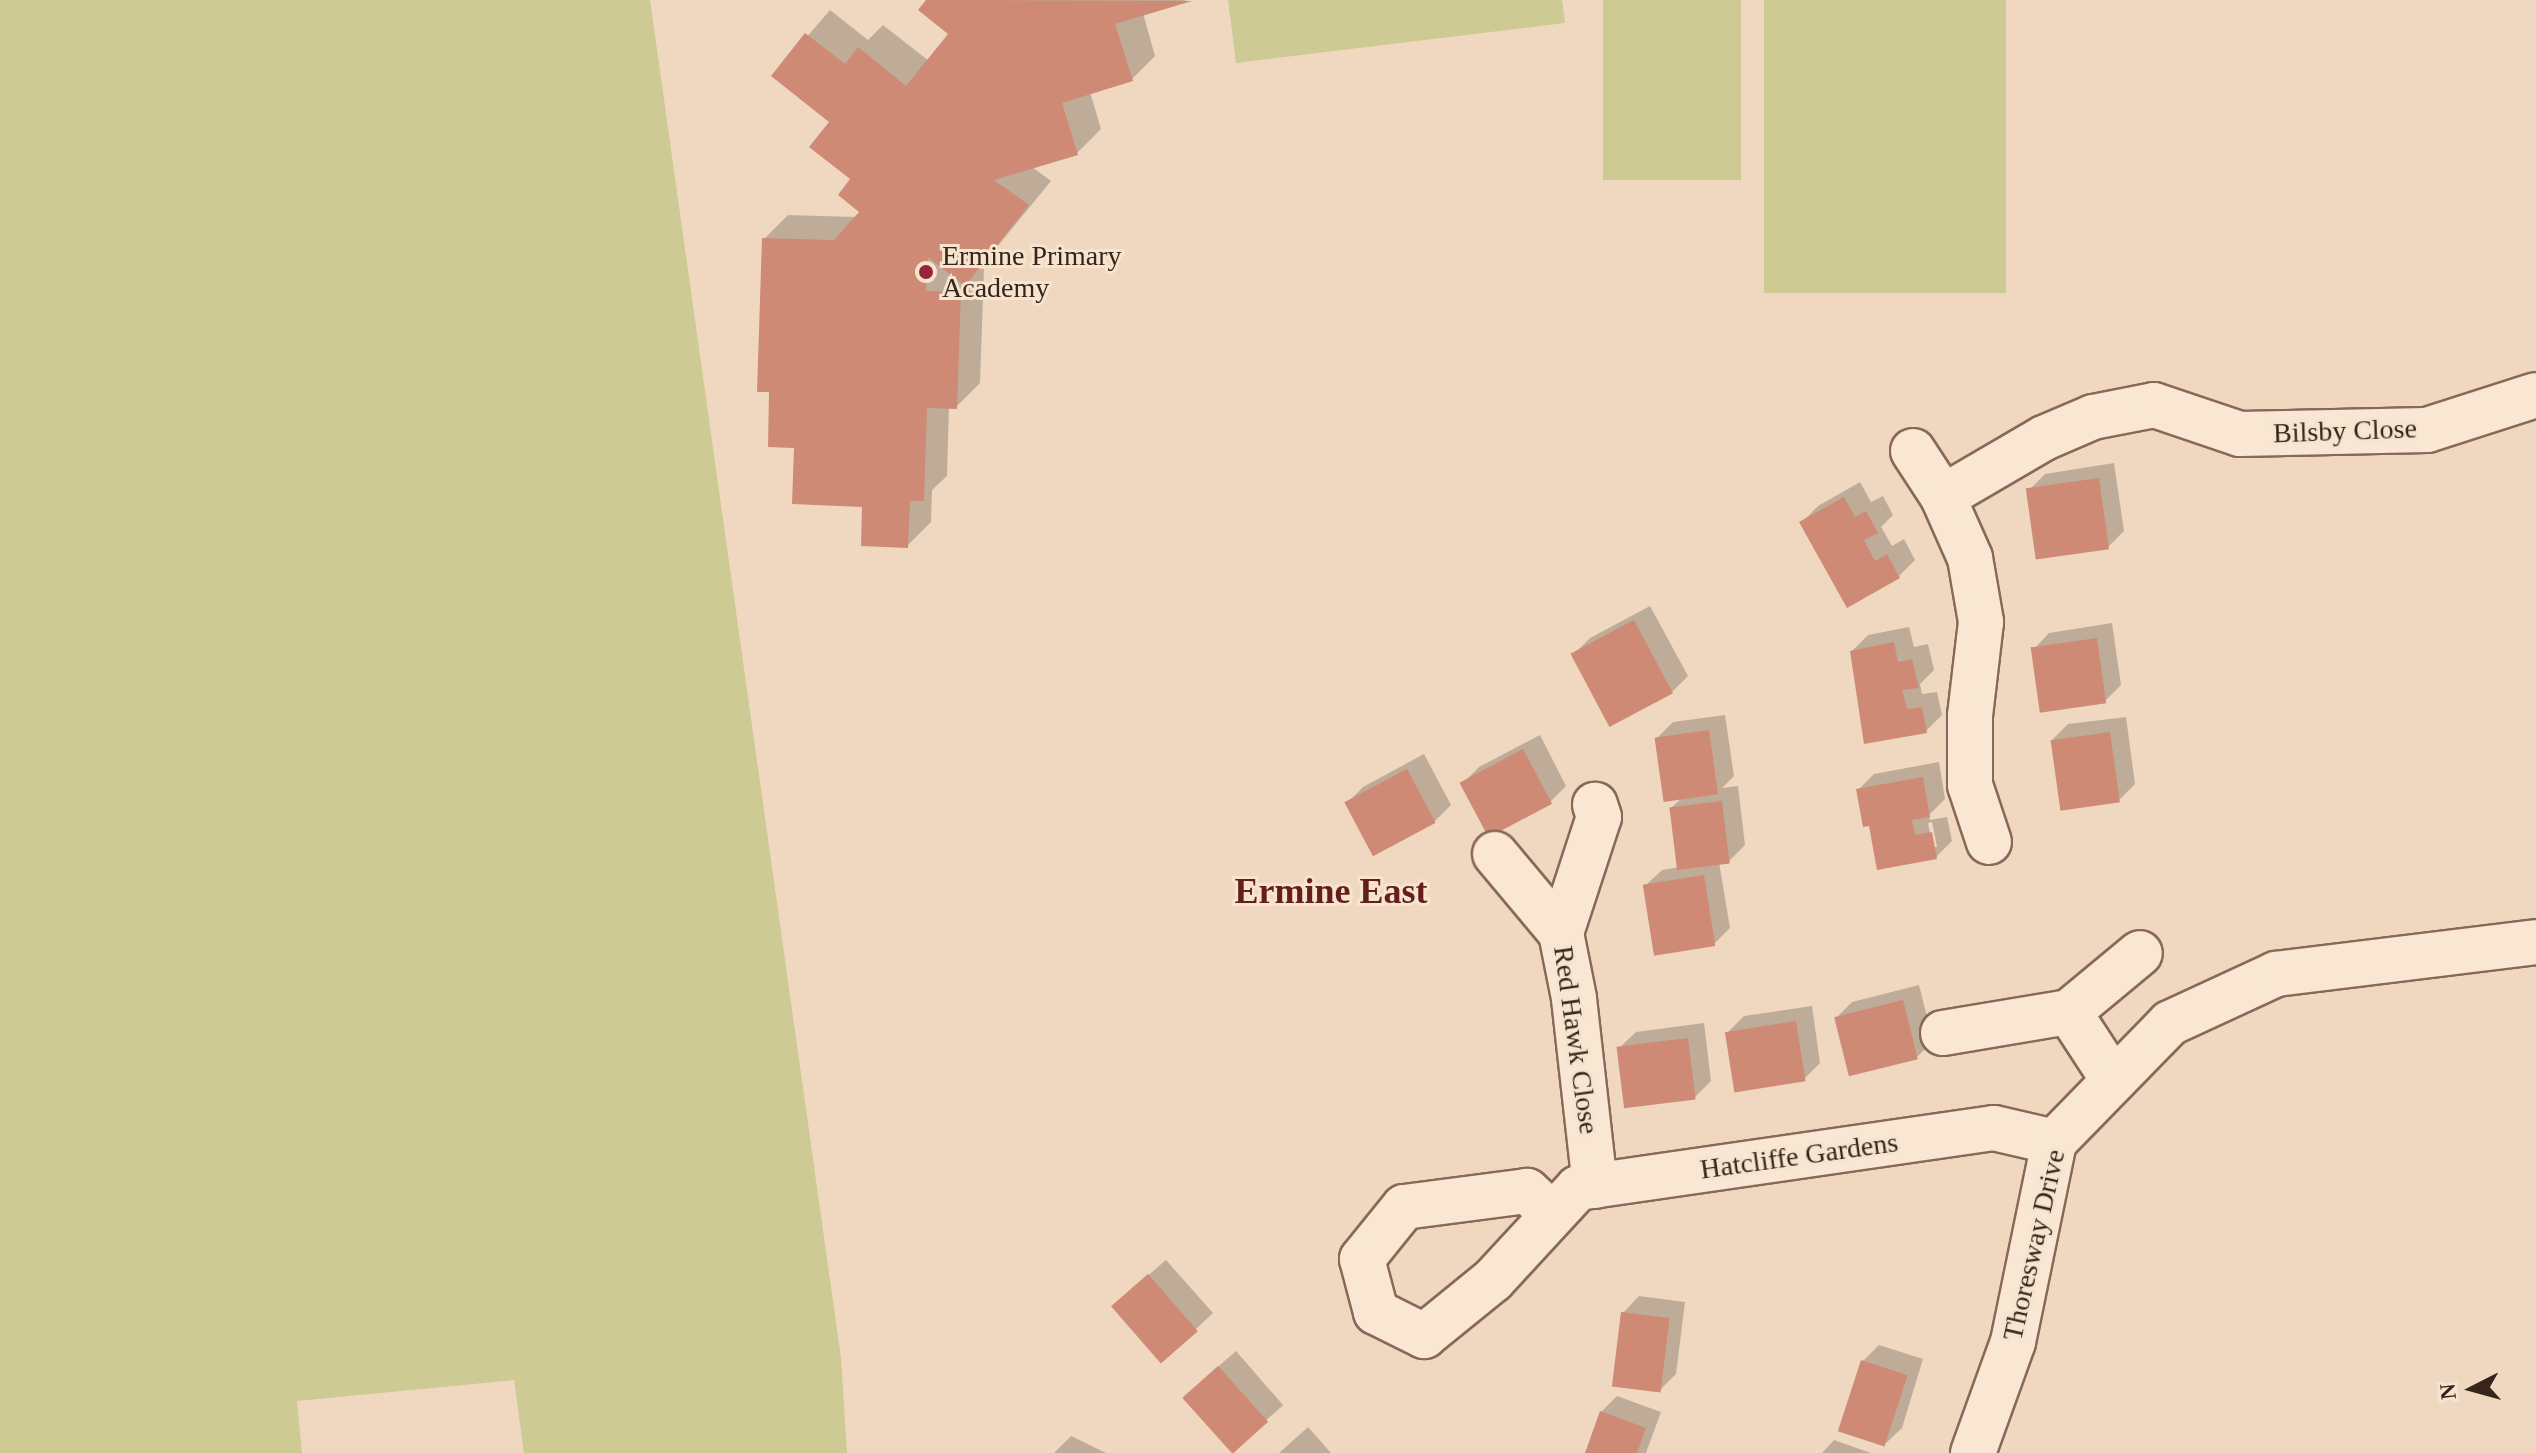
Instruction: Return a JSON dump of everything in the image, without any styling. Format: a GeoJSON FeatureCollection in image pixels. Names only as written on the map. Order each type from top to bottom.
{"type":"FeatureCollection","features":[{"type":"Feature","properties":{"kind":"street","name":"Bilsby Close"},"geometry":{"type":"LineString","coordinates":[[1943,497],[2044,438],[2093,417],[2154,405],[2240,434],[2427,430],[2536,395]]}},
{"type":"Feature","properties":{"kind":"street"},"geometry":{"type":"LineString","coordinates":[[1913,451],[1943,497],[1970,558],[1981,622],[1970,716],[1970,785],[1989,842]]}},
{"type":"Feature","properties":{"kind":"street","name":"Red Hawk Close"},"geometry":{"type":"LineString","coordinates":[[1595,805],[1599,817],[1561,933],[1574,998],[1595,1186]]}},
{"type":"Feature","properties":{"kind":"street"},"geometry":{"type":"LineString","coordinates":[[1495,854],[1561,933]]}},
{"type":"Feature","properties":{"kind":"street","name":"Thoresway Drive"},"geometry":{"type":"LineString","coordinates":[[1973,1453],[2013,1342],[2054,1142],[2170,1023],[2276,974],[2536,942]]}},
{"type":"Feature","properties":{"kind":"street"},"geometry":{"type":"LineString","coordinates":[[1943,1033],[2069,1012],[2140,953]]}},
{"type":"Feature","properties":{"kind":"street"},"geometry":{"type":"LineString","coordinates":[[2069,1012],[2114,1081]]}},
{"type":"Feature","properties":{"kind":"street","name":"Hatcliffe Gardens"},"geometry":{"type":"LineString","coordinates":[[1552,1214],[1578,1188],[1994,1128],[2054,1142]]}},
{"type":"Feature","properties":{"kind":"shaded area"},"geometry":{"type":"Polygon","coordinates":[[[0,0],[650,0],[841,1358],[847,1453],[524,1453],[514,1380],[297,1401],[302,1453],[0,1453],[0,0]]]}},
{"type":"Feature","properties":{"kind":"shaded area"},"geometry":{"type":"Polygon","coordinates":[[[1228,0],[1562,0],[1565,23],[1236,63],[1228,0]]]}},
{"type":"Feature","properties":{"kind":"shaded area"},"geometry":{"type":"Polygon","coordinates":[[[1603,0],[1741,0],[1741,180],[1603,180],[1603,0]]]}},
{"type":"Feature","properties":{"kind":"shaded area"},"geometry":{"type":"Polygon","coordinates":[[[1764,0],[2006,0],[2006,293],[1764,293],[1764,0]]]}},
{"type":"Feature","properties":{"kind":"building"},"geometry":{"type":"Polygon","coordinates":[[[926,0],[1192,1],[1115,24],[1133,81],[1062,103],[1078,155],[994,180],[1029,205],[965,286],[928,257],[926,291],[961,292],[957,409],[927,408],[924,501],[910,501],[908,548],[861,546],[862,507],[792,504],[794,448],[768,447],[769,392],[757,392],[762,238],[834,240],[859,212],[838,195],[850,179],[809,147],[829,122],[771,76],[805,33],[845,64],[858,47],[906,86],[948,34],[918,10],[926,0]]]}},
{"type":"Feature","properties":{"kind":"building"},"geometry":{"type":"Polygon","coordinates":[[[2099,478],[2109,549],[2036,560],[2026,488],[2099,478]]]}},
{"type":"Feature","properties":{"kind":"building"},"geometry":{"type":"Polygon","coordinates":[[[1844,497],[1855,517],[1866,511],[1878,533],[1864,540],[1875,561],[1887,554],[1900,578],[1847,608],[1799,522],[1844,497]]]}},
{"type":"Feature","properties":{"kind":"building"},"geometry":{"type":"Polygon","coordinates":[[[1634,620],[1673,693],[1609,727],[1570,654],[1634,620]]]}},
{"type":"Feature","properties":{"kind":"building"},"geometry":{"type":"Polygon","coordinates":[[[2097,638],[2106,703],[2040,713],[2031,647],[2097,638]]]}},
{"type":"Feature","properties":{"kind":"building"},"geometry":{"type":"Polygon","coordinates":[[[1894,642],[1898,662],[1912,659],[1919,688],[1902,690],[1907,709],[1922,707],[1927,733],[1864,744],[1850,651],[1894,642]]]}},
{"type":"Feature","properties":{"kind":"building"},"geometry":{"type":"Polygon","coordinates":[[[1709,730],[1718,794],[1664,802],[1655,738],[1709,730]]]}},
{"type":"Feature","properties":{"kind":"building"},"geometry":{"type":"Polygon","coordinates":[[[2110,732],[2120,802],[2060,811],[2051,740],[2110,732]]]}},
{"type":"Feature","properties":{"kind":"building"},"geometry":{"type":"Polygon","coordinates":[[[1523,749],[1552,804],[1489,838],[1459,783],[1523,749]]]}},
{"type":"Feature","properties":{"kind":"building"},"geometry":{"type":"Polygon","coordinates":[[[1407,769],[1436,823],[1373,856],[1344,802],[1407,769]]]}},
{"type":"Feature","properties":{"kind":"building"},"geometry":{"type":"Polygon","coordinates":[[[1923,777],[1930,817],[1912,820],[1915,835],[1932,832],[1937,859],[1877,870],[1869,826],[1863,827],[1856,789],[1923,777]]]}},
{"type":"Feature","properties":{"kind":"building"},"geometry":{"type":"Polygon","coordinates":[[[1722,801],[1730,864],[1677,870],[1669,807],[1722,801]]]}},
{"type":"Feature","properties":{"kind":"building"},"geometry":{"type":"Polygon","coordinates":[[[1704,875],[1715,946],[1654,956],[1643,885],[1704,875]]]}},
{"type":"Feature","properties":{"kind":"building"},"geometry":{"type":"Polygon","coordinates":[[[1903,1000],[1918,1059],[1849,1076],[1834,1017],[1903,1000]]]}},
{"type":"Feature","properties":{"kind":"building"},"geometry":{"type":"Polygon","coordinates":[[[1796,1021],[1806,1081],[1734,1093],[1725,1032],[1796,1021]]]}},
{"type":"Feature","properties":{"kind":"building"},"geometry":{"type":"Polygon","coordinates":[[[1688,1038],[1696,1100],[1624,1108],[1617,1047],[1688,1038]]]}},
{"type":"Feature","properties":{"kind":"building"},"geometry":{"type":"Polygon","coordinates":[[[1148,1274],[1198,1331],[1161,1364],[1111,1306],[1148,1274]]]}},
{"type":"Feature","properties":{"kind":"building"},"geometry":{"type":"Polygon","coordinates":[[[1621,1312],[1670,1318],[1660,1392],[1612,1386],[1621,1312]]]}},
{"type":"Feature","properties":{"kind":"building"},"geometry":{"type":"Polygon","coordinates":[[[1861,1360],[1908,1375],[1884,1446],[1838,1431],[1861,1360]]]}},
{"type":"Feature","properties":{"kind":"building"},"geometry":{"type":"Polygon","coordinates":[[[1218,1366],[1268,1422],[1232,1453],[1182,1398],[1218,1366]]]}},
{"type":"Feature","properties":{"kind":"building"},"geometry":{"type":"Polygon","coordinates":[[[1600,1411],[1646,1428],[1637,1453],[1585,1453],[1600,1411]]]}},
{"type":"Feature","properties":{"kind":"place","name":"Ermine Primary Academy"},"geometry":{"type":"Point","coordinates":[926,272]}},
{"type":"Feature","properties":{"kind":"district","name":"Ermine East"},"geometry":{"type":"Point","coordinates":[1331,892]}}]}
